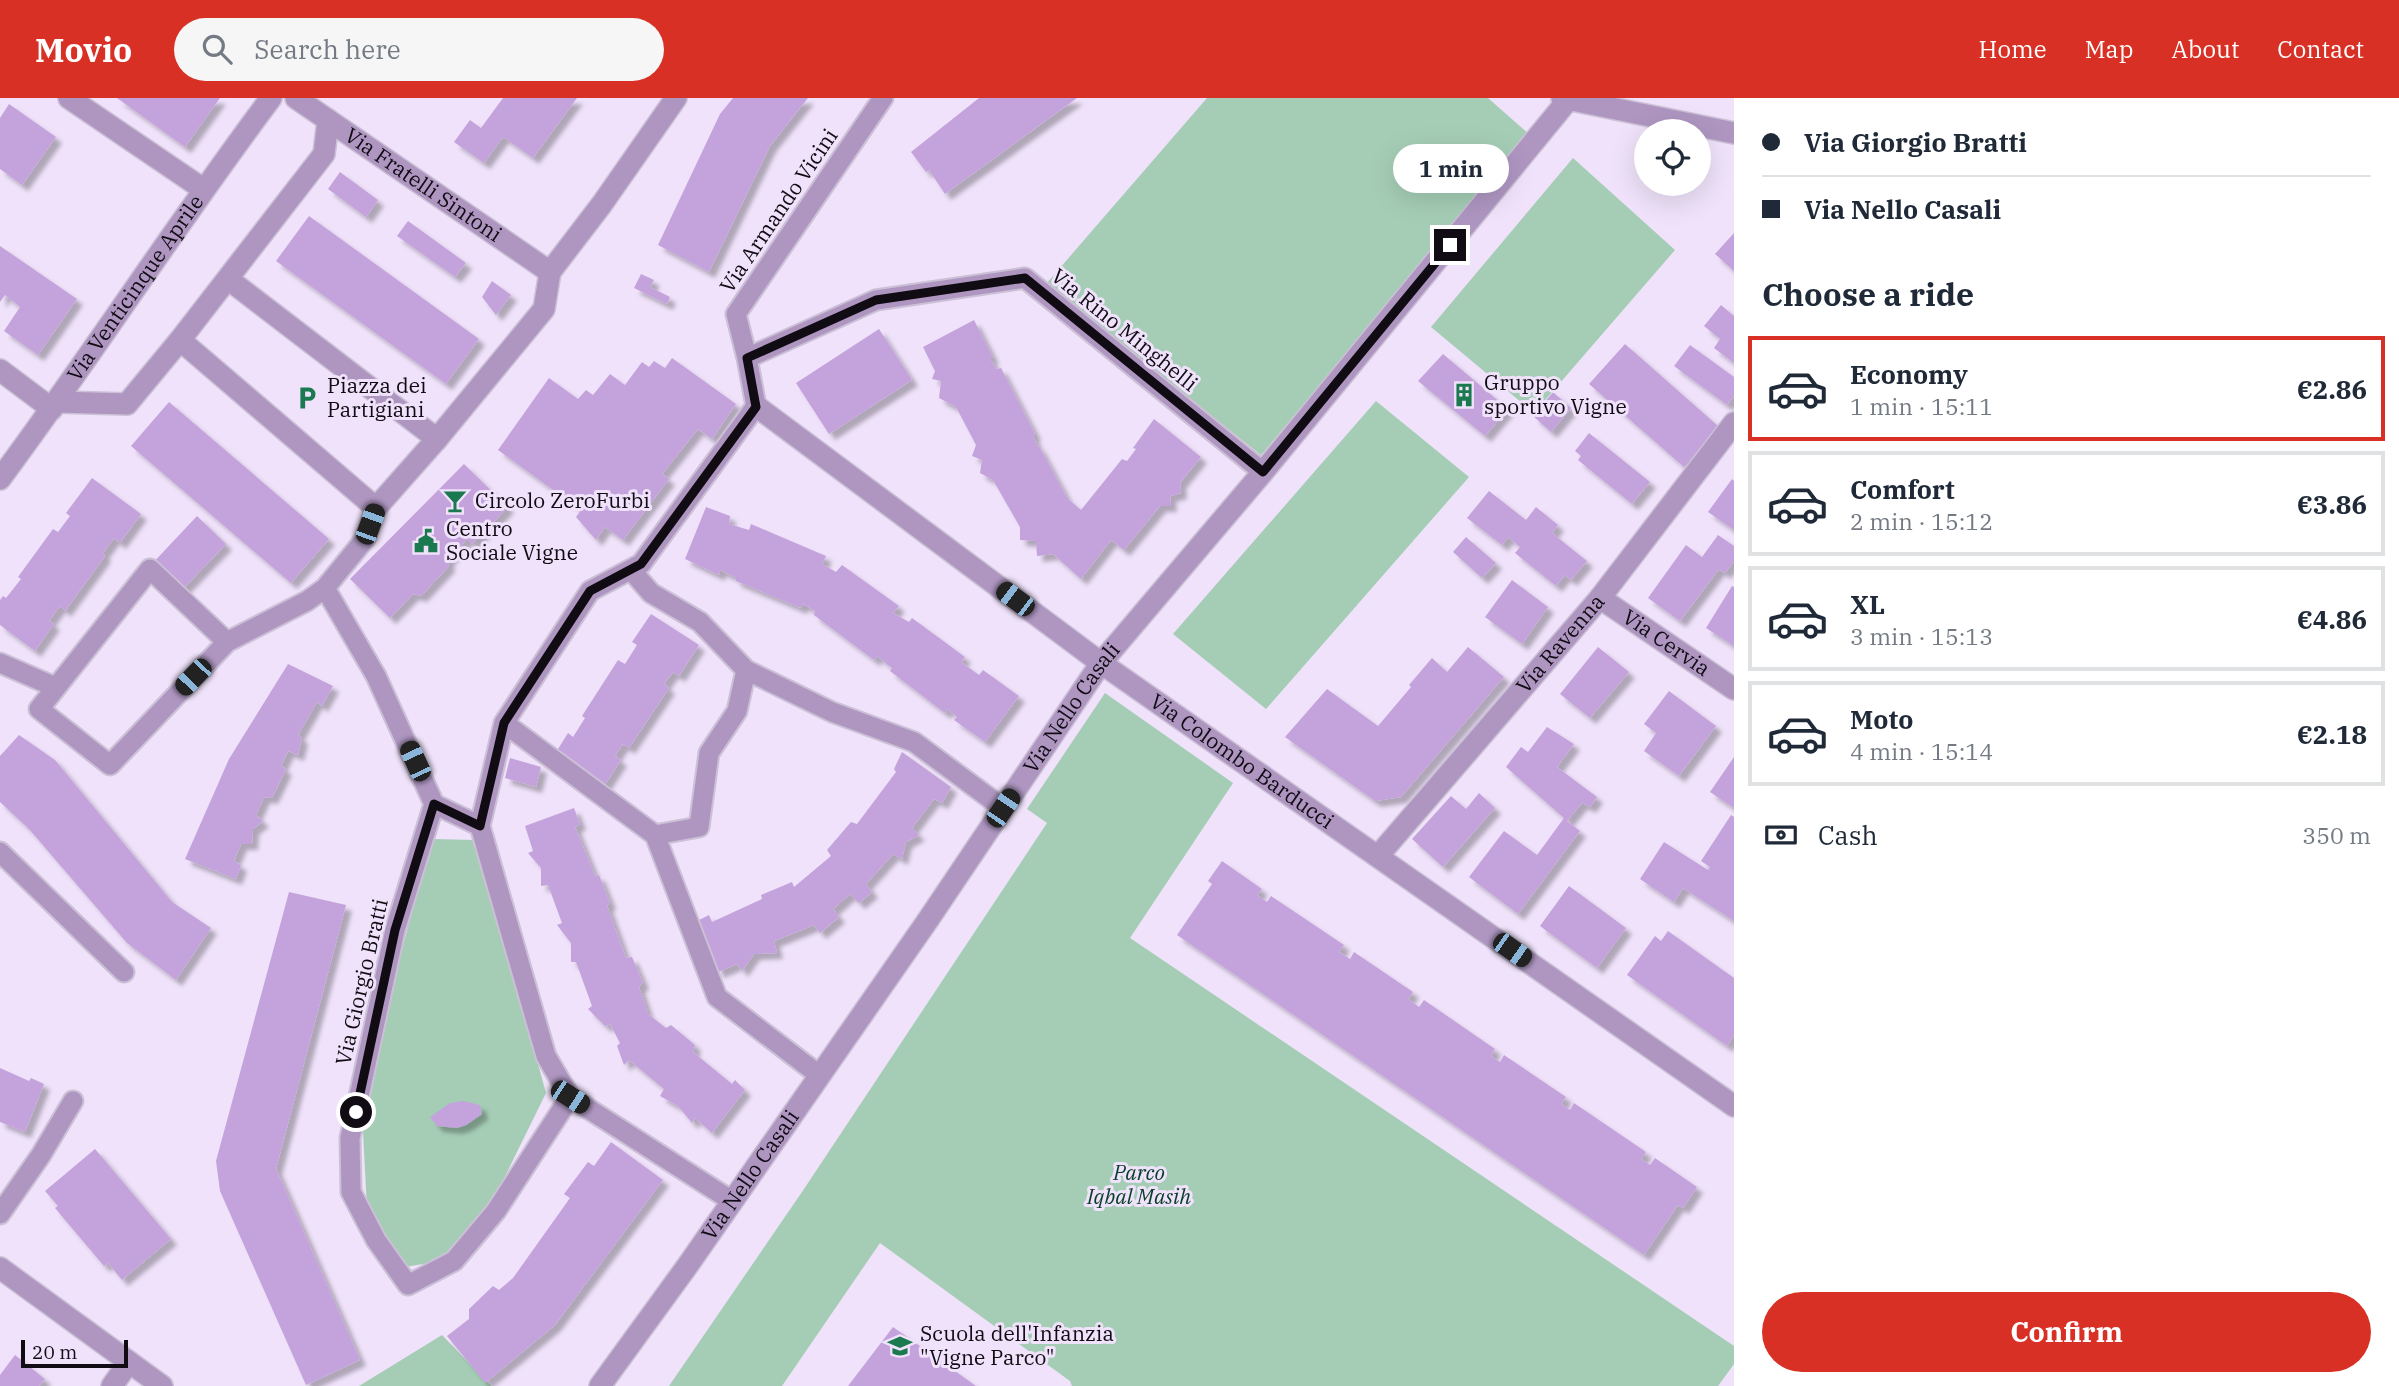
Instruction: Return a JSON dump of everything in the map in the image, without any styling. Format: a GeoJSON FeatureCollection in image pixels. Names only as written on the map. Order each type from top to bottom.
{"type":"FeatureCollection","features":[{"type":"Feature","properties":{"kind":"street"},"geometry":{"type":"LineString","coordinates":[[69,98],[202,189]]}},
{"type":"Feature","properties":{"kind":"street","name":"Via Venticinque Aprile"},"geometry":{"type":"LineString","coordinates":[[0,479],[202,189],[271,98]]}},
{"type":"Feature","properties":{"kind":"street","name":"Via Fratelli Sintoni"},"geometry":{"type":"LineString","coordinates":[[296,98],[550,272]]}},
{"type":"Feature","properties":{"kind":"street"},"geometry":{"type":"LineString","coordinates":[[180,340],[376,508],[437,439],[544,309],[550,272],[676,98]]}},
{"type":"Feature","properties":{"kind":"street"},"geometry":{"type":"LineString","coordinates":[[1565,99],[1734,133]]}},
{"type":"Feature","properties":{"kind":"street","name":"Via Nello Casali"},"geometry":{"type":"LineString","coordinates":[[600,1386],[921,931],[1101,663],[1263,472],[1565,99]]}},
{"type":"Feature","properties":{"kind":"street"},"geometry":{"type":"LineString","coordinates":[[0,370],[54,405],[127,404],[324,154],[328,120]]}},
{"type":"Feature","properties":{"kind":"street"},"geometry":{"type":"LineString","coordinates":[[228,279],[437,439]]}},
{"type":"Feature","properties":{"kind":"street","name":"Via Colombo Barducci"},"geometry":{"type":"LineString","coordinates":[[756,407],[1101,663],[1734,1106]]}},
{"type":"Feature","properties":{"kind":"street","name":"Via Ravenna"},"geometry":{"type":"LineString","coordinates":[[1378,856],[1600,598],[1734,423]]}},
{"type":"Feature","properties":{"kind":"street","name":"Via Cervia"},"geometry":{"type":"LineString","coordinates":[[1600,598],[1734,689]]}},
{"type":"Feature","properties":{"kind":"street"},"geometry":{"type":"LineString","coordinates":[[0,1268],[162,1386]]}},
{"type":"Feature","properties":{"kind":"street"},"geometry":{"type":"LineString","coordinates":[[112,1386],[129,1362]]}},
{"type":"Feature","properties":{"kind":"lane","name":"Via Armando Vicini"},"geometry":{"type":"LineString","coordinates":[[747,358],[736,314],[883,98]]}},
{"type":"Feature","properties":{"kind":"lane","name":"Via Rino Minghelli"},"geometry":{"type":"LineString","coordinates":[[747,358],[876,300],[1025,278],[1263,472]]}},
{"type":"Feature","properties":{"kind":"lane"},"geometry":{"type":"LineString","coordinates":[[732,1201],[570,1097],[546,1056],[480,826],[504,723],[590,591],[641,564],[756,407],[747,358]]}},
{"type":"Feature","properties":{"kind":"lane"},"geometry":{"type":"LineString","coordinates":[[226,642],[150,569],[38,709],[110,765],[226,642],[307,601],[325,588],[365,539],[376,508]]}},
{"type":"Feature","properties":{"kind":"lane"},"geometry":{"type":"LineString","coordinates":[[632,571],[651,593],[700,622],[746,670],[832,712],[914,742],[1003,808]]}},
{"type":"Feature","properties":{"kind":"lane"},"geometry":{"type":"LineString","coordinates":[[325,588],[376,676],[434,804],[480,826]]}},
{"type":"Feature","properties":{"kind":"lane"},"geometry":{"type":"LineString","coordinates":[[0,663],[55,687]]}},
{"type":"Feature","properties":{"kind":"lane"},"geometry":{"type":"LineString","coordinates":[[655,835],[699,827],[709,752],[737,711],[746,670]]}},
{"type":"Feature","properties":{"kind":"lane"},"geometry":{"type":"LineString","coordinates":[[504,723],[655,835],[718,997],[819,1075]]}},
{"type":"Feature","properties":{"kind":"lane","name":"Via Giorgio Bratti"},"geometry":{"type":"LineString","coordinates":[[434,804],[395,930],[350,1138],[351,1192],[376,1240],[408,1285],[454,1261],[496,1211],[570,1097]]}},
{"type":"Feature","properties":{"kind":"lane"},"geometry":{"type":"LineString","coordinates":[[0,852],[124,972]]}},
{"type":"Feature","properties":{"kind":"lane"},"geometry":{"type":"LineString","coordinates":[[0,1214],[41,1155],[73,1101]]}},
{"type":"Feature","properties":{"kind":"green space"},"geometry":{"type":"Polygon","coordinates":[[[1207,98],[1488,98],[1530,135],[1261,455],[1046,284],[1207,98]]]}},
{"type":"Feature","properties":{"kind":"green space"},"geometry":{"type":"Polygon","coordinates":[[[1573,158],[1675,250],[1534,413],[1431,327],[1573,158]]]}},
{"type":"Feature","properties":{"kind":"green space"},"geometry":{"type":"Polygon","coordinates":[[[1376,401],[1469,477],[1266,709],[1173,634],[1376,401]]]}},
{"type":"Feature","properties":{"kind":"green space","name":"Parco Iqbal Masih"},"geometry":{"type":"Polygon","coordinates":[[[1105,693],[1233,783],[1130,938],[1734,1346],[1734,1364],[1718,1386],[1072,1386],[1070,1381],[880,1243],[782,1386],[669,1386],[802,1192],[1047,823],[1027,809],[1105,693]]]}},
{"type":"Feature","properties":{"kind":"green space"},"geometry":{"type":"Polygon","coordinates":[[[432,839],[476,840],[546,1093],[489,1209],[459,1248],[429,1263],[405,1267],[367,1209],[363,1132],[399,960],[432,839]]]}},
{"type":"Feature","properties":{"kind":"green space"},"geometry":{"type":"Polygon","coordinates":[[[442,1335],[491,1386],[359,1386],[442,1335]]]}},
{"type":"Feature","properties":{"kind":"building"},"geometry":{"type":"Polygon","coordinates":[[[117,98],[220,98],[185,147],[117,98]]]}},
{"type":"Feature","properties":{"kind":"building"},"geometry":{"type":"Polygon","coordinates":[[[503,98],[577,98],[533,158],[503,137],[484,163],[454,142],[470,120],[481,128],[503,98]]]}},
{"type":"Feature","properties":{"kind":"building"},"geometry":{"type":"Polygon","coordinates":[[[733,98],[808,98],[770,146],[709,272],[658,245],[720,114],[733,98]]]}},
{"type":"Feature","properties":{"kind":"building"},"geometry":{"type":"Polygon","coordinates":[[[979,98],[1077,98],[945,194],[929,170],[926,172],[911,152],[979,98]]]}},
{"type":"Feature","properties":{"kind":"building"},"geometry":{"type":"Polygon","coordinates":[[[9,104],[56,137],[22,185],[0,169],[0,118],[9,104]]]}},
{"type":"Feature","properties":{"kind":"building"},"geometry":{"type":"Polygon","coordinates":[[[340,172],[378,200],[366,217],[328,189],[340,172]]]}},
{"type":"Feature","properties":{"kind":"building"},"geometry":{"type":"Polygon","coordinates":[[[309,216],[479,339],[446,384],[276,261],[309,216]]]}},
{"type":"Feature","properties":{"kind":"building"},"geometry":{"type":"Polygon","coordinates":[[[408,221],[466,263],[455,277],[397,236],[408,221]]]}},
{"type":"Feature","properties":{"kind":"building"},"geometry":{"type":"Polygon","coordinates":[[[1734,233],[1734,271],[1715,254],[1734,233]]]}},
{"type":"Feature","properties":{"kind":"building"},"geometry":{"type":"Polygon","coordinates":[[[0,246],[77,299],[38,355],[4,331],[20,307],[5,295],[0,302],[0,246]]]}},
{"type":"Feature","properties":{"kind":"building"},"geometry":{"type":"Polygon","coordinates":[[[641,274],[654,280],[650,287],[670,297],[667,304],[634,288],[641,274]]]}},
{"type":"Feature","properties":{"kind":"building"},"geometry":{"type":"Polygon","coordinates":[[[492,281],[511,295],[496,315],[482,297],[492,281]]]}},
{"type":"Feature","properties":{"kind":"building"},"geometry":{"type":"Polygon","coordinates":[[[1721,305],[1734,316],[1734,363],[1714,348],[1720,339],[1704,326],[1721,305]]]}},
{"type":"Feature","properties":{"kind":"building"},"geometry":{"type":"Polygon","coordinates":[[[974,320],[993,358],[990,358],[996,369],[1001,368],[1035,434],[1033,436],[1038,447],[1067,498],[1081,510],[1122,459],[1127,461],[1154,419],[1201,457],[1180,483],[1181,493],[1170,496],[1171,506],[1160,506],[1124,550],[1111,540],[1081,579],[1053,554],[1037,556],[1036,541],[1020,540],[1020,527],[993,480],[980,473],[982,460],[972,456],[976,445],[956,407],[939,398],[941,381],[932,379],[935,371],[923,347],[974,320]]]}},
{"type":"Feature","properties":{"kind":"building"},"geometry":{"type":"Polygon","coordinates":[[[879,329],[912,380],[829,434],[796,383],[879,329]]]}},
{"type":"Feature","properties":{"kind":"building"},"geometry":{"type":"Polygon","coordinates":[[[1625,344],[1718,426],[1684,467],[1589,384],[1625,344]]]}},
{"type":"Feature","properties":{"kind":"building"},"geometry":{"type":"Polygon","coordinates":[[[1690,345],[1734,377],[1734,396],[1727,405],[1674,366],[1690,345]]]}},
{"type":"Feature","properties":{"kind":"building","name":"Gruppo sportivo Vigne"},"geometry":{"type":"Polygon","coordinates":[[[1443,354],[1508,409],[1485,436],[1418,381],[1443,354]]]}},
{"type":"Feature","properties":{"kind":"building"},"geometry":{"type":"Polygon","coordinates":[[[672,358],[736,404],[712,439],[698,429],[662,474],[669,479],[623,540],[605,527],[596,540],[576,517],[581,510],[498,450],[549,378],[578,399],[586,390],[593,395],[610,374],[625,385],[642,362],[649,367],[654,361],[665,368],[672,358]]]}},
{"type":"Feature","properties":{"kind":"building"},"geometry":{"type":"Polygon","coordinates":[[[1553,392],[1571,408],[1551,432],[1533,416],[1553,392]]]}},
{"type":"Feature","properties":{"kind":"building"},"geometry":{"type":"Polygon","coordinates":[[[169,402],[329,539],[291,583],[131,446],[169,402]]]}},
{"type":"Feature","properties":{"kind":"building"},"geometry":{"type":"Polygon","coordinates":[[[1589,433],[1650,482],[1632,504],[1578,460],[1581,456],[1575,451],[1589,433]]]}},
{"type":"Feature","properties":{"kind":"building","name":"Centro Sociale Vigne"},"geometry":{"type":"Polygon","coordinates":[[[464,464],[508,507],[472,544],[467,539],[448,560],[449,566],[421,596],[413,594],[390,618],[350,579],[464,464]]]}},
{"type":"Feature","properties":{"kind":"building"},"geometry":{"type":"Polygon","coordinates":[[[92,478],[141,514],[120,543],[114,538],[103,553],[105,556],[65,611],[60,606],[49,621],[54,624],[35,651],[0,625],[0,600],[3,596],[6,598],[21,579],[18,577],[53,529],[58,532],[70,516],[66,513],[92,478]]]}},
{"type":"Feature","properties":{"kind":"building"},"geometry":{"type":"Polygon","coordinates":[[[1732,479],[1734,481],[1734,530],[1708,512],[1732,479]]]}},
{"type":"Feature","properties":{"kind":"building"},"geometry":{"type":"Polygon","coordinates":[[[1489,491],[1526,520],[1536,507],[1558,525],[1552,533],[1587,561],[1571,580],[1565,575],[1556,586],[1515,553],[1520,547],[1508,537],[1502,545],[1467,518],[1489,491]]]}},
{"type":"Feature","properties":{"kind":"building"},"geometry":{"type":"Polygon","coordinates":[[[706,507],[730,516],[729,524],[749,530],[751,524],[826,556],[822,564],[836,572],[842,565],[899,606],[893,613],[909,622],[912,618],[965,657],[961,662],[979,675],[983,670],[1019,696],[985,742],[954,720],[957,717],[947,709],[945,713],[890,671],[892,668],[877,656],[874,660],[814,615],[815,611],[803,604],[801,608],[736,581],[735,577],[720,570],[719,575],[685,559],[706,507]]]}},
{"type":"Feature","properties":{"kind":"building"},"geometry":{"type":"Polygon","coordinates":[[[197,516],[226,544],[179,593],[150,566],[197,516]]]}},
{"type":"Feature","properties":{"kind":"building"},"geometry":{"type":"Polygon","coordinates":[[[1718,535],[1734,546],[1734,561],[1725,573],[1719,569],[1680,621],[1648,598],[1686,545],[1702,557],[1718,535]]]}},
{"type":"Feature","properties":{"kind":"building"},"geometry":{"type":"Polygon","coordinates":[[[1466,537],[1496,563],[1482,578],[1453,552],[1466,537]]]}},
{"type":"Feature","properties":{"kind":"building"},"geometry":{"type":"Polygon","coordinates":[[[1512,580],[1548,607],[1522,644],[1485,617],[1512,580]]]}},
{"type":"Feature","properties":{"kind":"building"},"geometry":{"type":"Polygon","coordinates":[[[1732,586],[1734,587],[1734,646],[1706,628],[1732,586]]]}},
{"type":"Feature","properties":{"kind":"building"},"geometry":{"type":"Polygon","coordinates":[[[651,614],[699,645],[679,676],[673,672],[664,684],[669,688],[629,748],[623,744],[615,756],[621,760],[602,789],[553,757],[568,733],[573,737],[585,718],[582,716],[618,660],[625,664],[637,645],[632,642],[651,614]]]}},
{"type":"Feature","properties":{"kind":"building"},"geometry":{"type":"Polygon","coordinates":[[[1468,647],[1504,677],[1401,797],[1375,801],[1285,737],[1327,689],[1378,726],[1432,658],[1447,672],[1468,647]]]}},
{"type":"Feature","properties":{"kind":"building"},"geometry":{"type":"Polygon","coordinates":[[[1598,647],[1629,672],[1590,718],[1560,694],[1598,647]]]}},
{"type":"Feature","properties":{"kind":"building"},"geometry":{"type":"Polygon","coordinates":[[[288,664],[333,686],[322,706],[317,702],[298,735],[302,738],[298,755],[288,751],[281,766],[286,769],[272,798],[264,797],[256,815],[263,821],[253,829],[252,844],[241,844],[234,861],[241,865],[236,879],[185,859],[229,759],[288,664]]]}},
{"type":"Feature","properties":{"kind":"building"},"geometry":{"type":"Polygon","coordinates":[[[1669,691],[1716,726],[1679,776],[1644,751],[1656,733],[1644,724],[1669,691]]]}},
{"type":"Feature","properties":{"kind":"building"},"geometry":{"type":"Polygon","coordinates":[[[1547,727],[1574,744],[1557,767],[1597,797],[1590,807],[1582,803],[1567,821],[1580,831],[1518,914],[1469,877],[1504,831],[1537,855],[1564,818],[1506,767],[1521,747],[1528,752],[1547,727]]]}},
{"type":"Feature","properties":{"kind":"building"},"geometry":{"type":"Polygon","coordinates":[[[19,735],[55,760],[172,902],[211,928],[176,980],[127,943],[29,829],[0,802],[0,756],[19,735]]]}},
{"type":"Feature","properties":{"kind":"building"},"geometry":{"type":"Polygon","coordinates":[[[902,752],[951,787],[942,803],[934,799],[912,828],[919,835],[906,842],[902,859],[893,854],[866,884],[872,892],[859,903],[850,894],[833,909],[839,917],[820,933],[814,925],[774,941],[777,953],[754,954],[742,971],[737,964],[718,972],[697,921],[709,915],[712,922],[762,899],[761,895],[792,882],[794,887],[831,856],[827,850],[851,822],[857,824],[896,772],[894,769],[902,752]]]}},
{"type":"Feature","properties":{"kind":"building"},"geometry":{"type":"Polygon","coordinates":[[[1734,757],[1734,808],[1710,792],[1734,757]]]}},
{"type":"Feature","properties":{"kind":"building"},"geometry":{"type":"Polygon","coordinates":[[[510,758],[541,767],[536,787],[505,778],[510,758]]]}},
{"type":"Feature","properties":{"kind":"building"},"geometry":{"type":"Polygon","coordinates":[[[1479,793],[1495,808],[1443,867],[1412,839],[1451,796],[1466,809],[1479,793]]]}},
{"type":"Feature","properties":{"kind":"building"},"geometry":{"type":"Polygon","coordinates":[[[574,808],[580,824],[575,827],[595,876],[599,875],[610,903],[607,906],[626,958],[632,957],[643,983],[639,987],[648,1014],[666,1028],[671,1025],[695,1045],[693,1052],[732,1084],[735,1080],[745,1090],[712,1133],[695,1118],[692,1123],[678,1106],[660,1096],[664,1089],[629,1060],[624,1065],[617,1046],[620,1043],[610,1024],[605,1026],[588,1009],[592,1006],[576,962],[571,962],[571,943],[557,925],[562,923],[548,885],[541,886],[541,868],[528,853],[533,851],[525,826],[574,808]]]}},
{"type":"Feature","properties":{"kind":"building"},"geometry":{"type":"Polygon","coordinates":[[[1731,815],[1734,817],[1734,921],[1683,888],[1674,902],[1640,879],[1664,842],[1708,870],[1710,867],[1701,861],[1731,815]]]}},
{"type":"Feature","properties":{"kind":"building"},"geometry":{"type":"Polygon","coordinates":[[[1222,861],[1262,889],[1257,895],[1267,902],[1271,896],[1344,945],[1339,952],[1350,959],[1354,952],[1413,992],[1408,999],[1419,1007],[1424,1000],[1495,1049],[1491,1056],[1500,1062],[1504,1055],[1566,1097],[1561,1104],[1570,1110],[1574,1103],[1646,1152],[1641,1159],[1650,1165],[1655,1158],[1697,1187],[1683,1208],[1678,1205],[1644,1255],[1177,935],[1212,884],[1208,881],[1222,861]]]}},
{"type":"Feature","properties":{"kind":"building"},"geometry":{"type":"Polygon","coordinates":[[[1569,886],[1626,928],[1597,968],[1540,926],[1569,886]]]}},
{"type":"Feature","properties":{"kind":"building"},"geometry":{"type":"Polygon","coordinates":[[[289,892],[346,905],[276,1169],[360,1360],[306,1385],[220,1191],[216,1161],[289,892]]]}},
{"type":"Feature","properties":{"kind":"building"},"geometry":{"type":"Polygon","coordinates":[[[1668,931],[1734,978],[1734,1035],[1727,1046],[1627,975],[1655,936],[1661,941],[1668,931]]]}},
{"type":"Feature","properties":{"kind":"building"},"geometry":{"type":"Polygon","coordinates":[[[0,1068],[29,1081],[31,1078],[44,1084],[25,1132],[0,1122],[0,1068]]]}},
{"type":"Feature","properties":{"kind":"building"},"geometry":{"type":"Polygon","coordinates":[[[463,1101],[480,1105],[482,1114],[457,1128],[437,1126],[430,1117],[450,1103],[463,1101]]]}},
{"type":"Feature","properties":{"kind":"building"},"geometry":{"type":"Polygon","coordinates":[[[611,1142],[663,1180],[555,1325],[485,1383],[447,1336],[469,1319],[469,1309],[493,1286],[499,1290],[513,1278],[570,1198],[564,1194],[588,1162],[594,1166],[611,1142]]]}},
{"type":"Feature","properties":{"kind":"building"},"geometry":{"type":"Polygon","coordinates":[[[95,1149],[171,1239],[122,1280],[108,1263],[104,1266],[55,1208],[58,1206],[45,1191],[95,1149]]]}},
{"type":"Feature","properties":{"kind":"building","name":"Scuola dell'Infanzia \"Vigne Parco\""},"geometry":{"type":"Polygon","coordinates":[[[893,1327],[948,1366],[976,1386],[848,1386],[893,1327]]]}},
{"type":"Feature","properties":{"kind":"building"},"geometry":{"type":"Polygon","coordinates":[[[15,1355],[45,1379],[39,1386],[0,1386],[0,1375],[15,1355]]]}},
{"type":"Feature","properties":{"kind":"place","name":"Gruppo sportivo Vigne"},"geometry":{"type":"Point","coordinates":[1464,395]}},
{"type":"Feature","properties":{"kind":"place","name":"Piazza dei Partigiani"},"geometry":{"type":"Point","coordinates":[307,398]}},
{"type":"Feature","properties":{"kind":"place","name":"Circolo ZeroFurbi"},"geometry":{"type":"Point","coordinates":[455,501]}},
{"type":"Feature","properties":{"kind":"place","name":"Centro Sociale Vigne"},"geometry":{"type":"Point","coordinates":[426,541]}},
{"type":"Feature","properties":{"kind":"place","name":"Scuola dell'Infanzia \"Vigne Parco\""},"geometry":{"type":"Point","coordinates":[900,1346]}},
{"type":"Feature","properties":{"kind":"route"},"geometry":{"type":"LineString","coordinates":[[356,1112],[395,930],[434,804],[480,826],[504,723],[590,591],[641,564],[756,407],[747,358],[876,300],[1025,278],[1263,472],[1450,245]]}}]}
